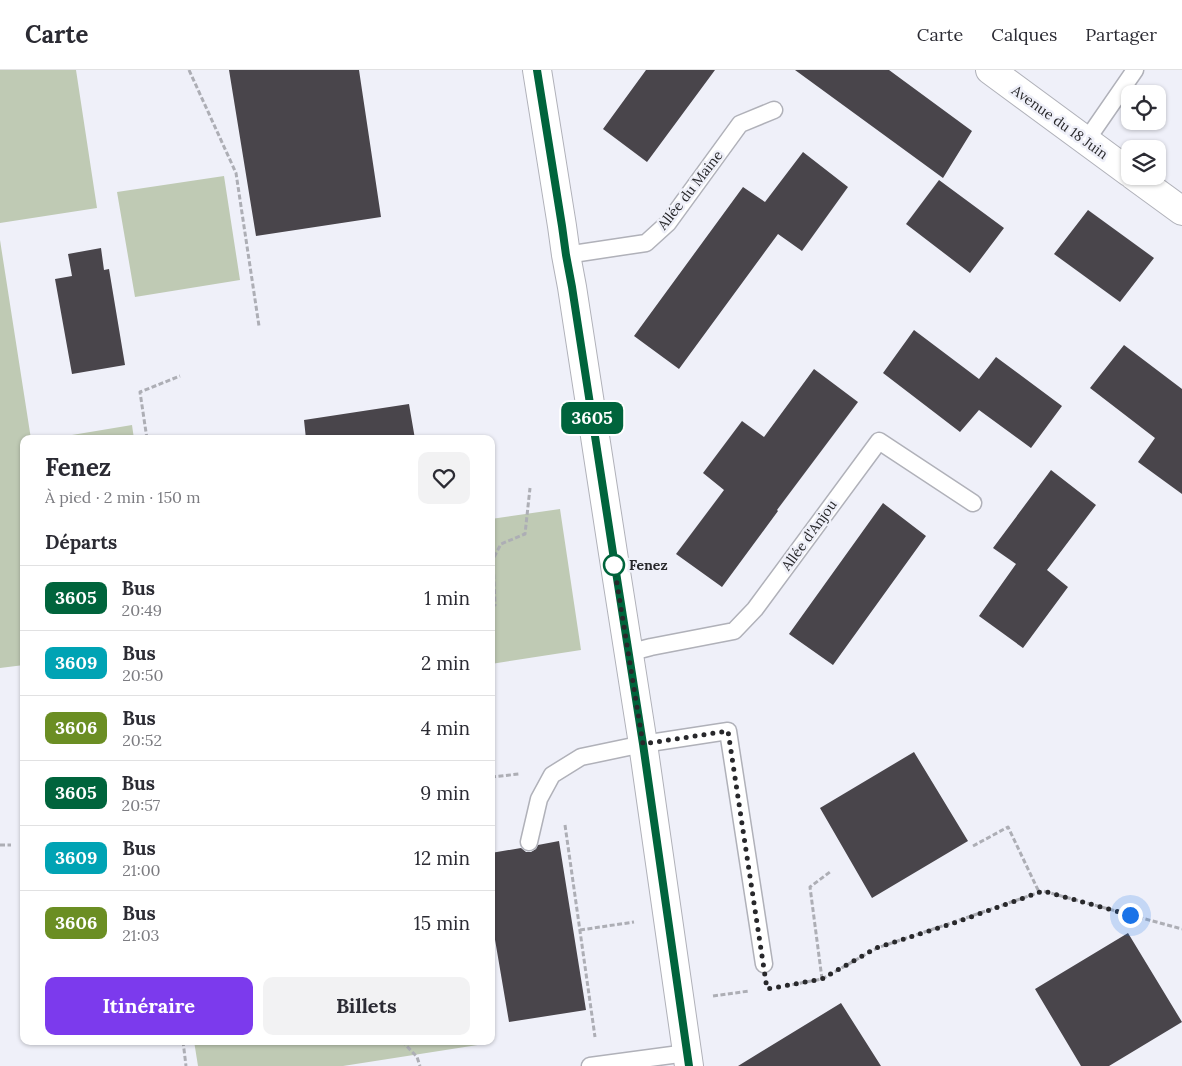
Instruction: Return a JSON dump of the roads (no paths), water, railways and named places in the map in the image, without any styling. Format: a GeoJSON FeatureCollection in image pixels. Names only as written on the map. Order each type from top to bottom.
{"type":"FeatureCollection","features":[{"type":"Feature","properties":{"kind":"street"},"geometry":{"type":"LineString","coordinates":[[537,70],[643,744],[688,1060]]}},
{"type":"Feature","properties":{"kind":"street","name":"Avenue du 18 Juin"},"geometry":{"type":"LineString","coordinates":[[990,70],[1121,166]]}},
{"type":"Feature","properties":{"kind":"street"},"geometry":{"type":"LineString","coordinates":[[1146,185],[1182,211]]}},
{"type":"Feature","properties":{"kind":"lane"},"geometry":{"type":"LineString","coordinates":[[1086,141],[1134,70]]}},
{"type":"Feature","properties":{"kind":"lane","name":"Allée du Maine"},"geometry":{"type":"LineString","coordinates":[[566,255],[646,243],[668,223],[740,124],[774,110]]}},
{"type":"Feature","properties":{"kind":"lane","name":"Allée d'Anjou"},"geometry":{"type":"LineString","coordinates":[[628,653],[734,631],[755,609],[879,441],[973,502]]}},
{"type":"Feature","properties":{"kind":"lane"},"geometry":{"type":"LineString","coordinates":[[529,842],[539,799],[552,775],[581,757],[643,744],[728,731],[764,964]]}},
{"type":"Feature","properties":{"kind":"lane"},"geometry":{"type":"LineString","coordinates":[[604,1065],[688,1060]]}},
{"type":"Feature","properties":{"kind":"place","name":"Fenez"},"geometry":{"type":"Point","coordinates":[614,565]}}]}
